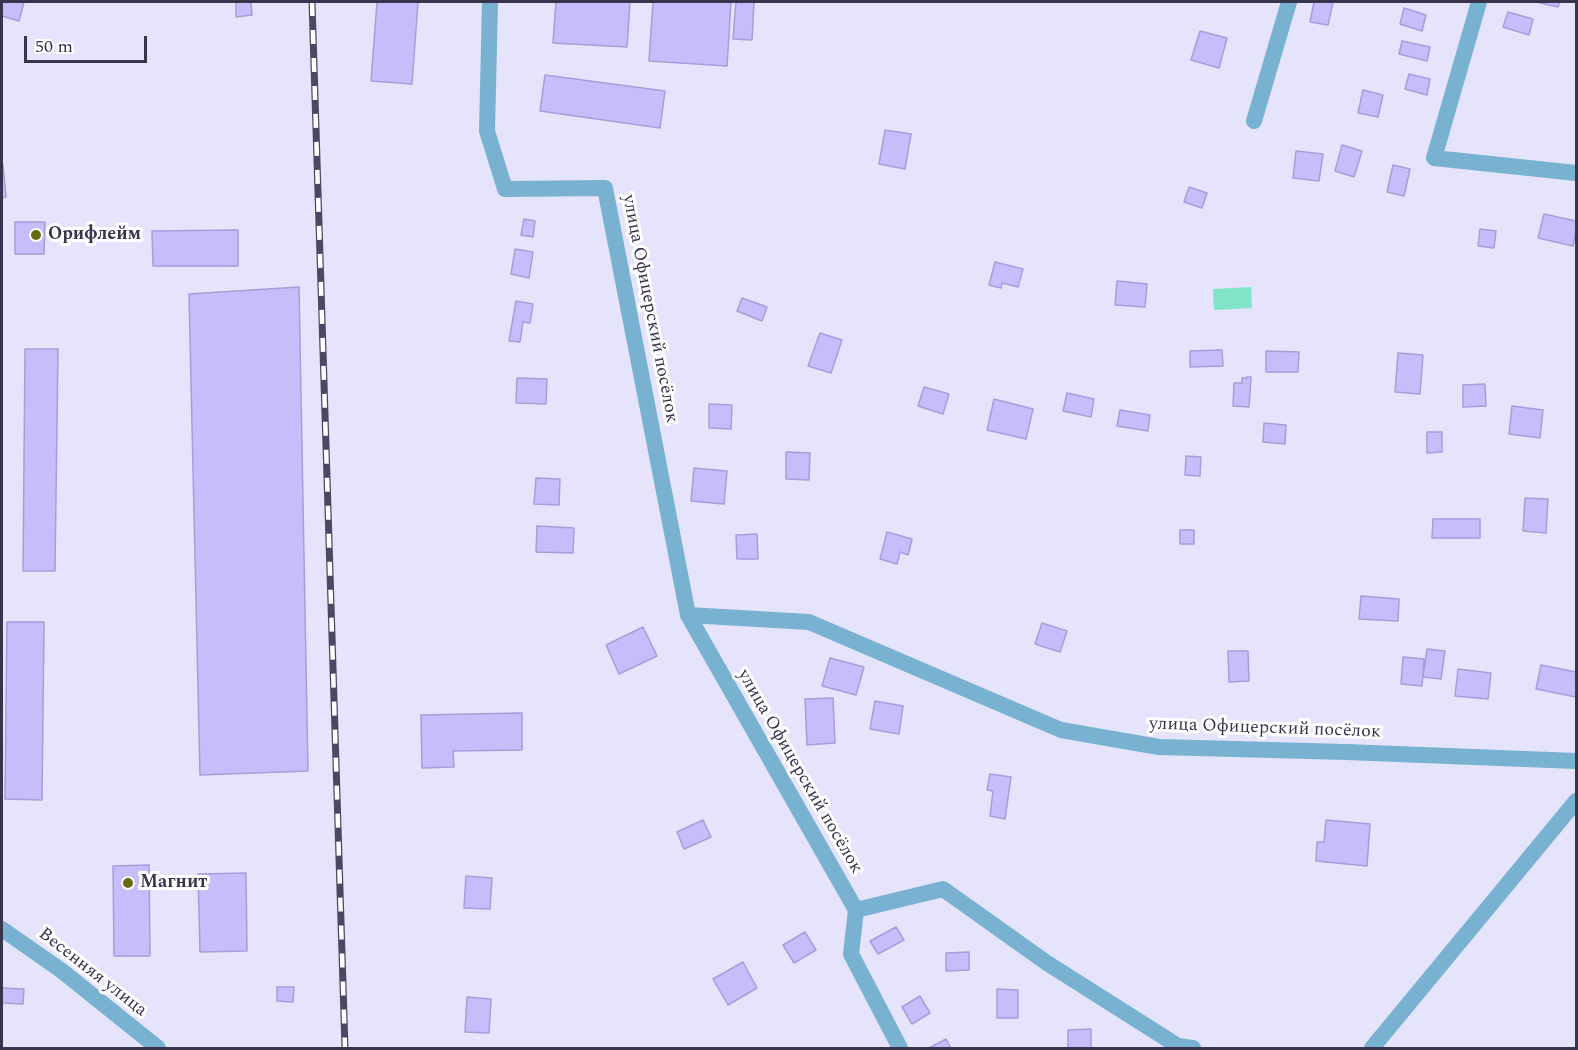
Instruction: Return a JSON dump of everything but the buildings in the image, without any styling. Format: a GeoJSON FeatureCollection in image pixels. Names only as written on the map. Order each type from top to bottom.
{"type":"FeatureCollection","features":[{"type":"Feature","properties":{"kind":"street","name":"улица Офицерский посёлок"},"geometry":{"type":"LineString","coordinates":[[490,2],[487,131],[505,189],[605,188],[688,615],[856,910]]}},
{"type":"Feature","properties":{"kind":"street"},"geometry":{"type":"LineString","coordinates":[[1254,121],[1289,2]]}},
{"type":"Feature","properties":{"kind":"street"},"geometry":{"type":"LineString","coordinates":[[1479,2],[1434,158],[1576,173]]}},
{"type":"Feature","properties":{"kind":"street","name":"улица Офицерский посёлок"},"geometry":{"type":"LineString","coordinates":[[688,615],[810,622],[1061,730],[1159,747],[1576,761]]}},
{"type":"Feature","properties":{"kind":"street"},"geometry":{"type":"LineString","coordinates":[[1372,1048],[1576,801]]}},
{"type":"Feature","properties":{"kind":"street"},"geometry":{"type":"LineString","coordinates":[[900,1048],[851,954],[856,910],[943,889],[1047,963],[1178,1046],[1193,1048]]}},
{"type":"Feature","properties":{"kind":"street","name":"Весенняя улица"},"geometry":{"type":"LineString","coordinates":[[2,929],[62,971],[158,1048]]}},
{"type":"Feature","properties":{"kind":"shaded area"},"geometry":{"type":"Polygon","coordinates":[[[1251,287],[1252,308],[1214,310],[1213,289],[1251,287]]]}},
{"type":"Feature","properties":{"kind":"railway"},"geometry":{"type":"LineString","coordinates":[[312,2],[345,1048]]}},
{"type":"Feature","properties":{"kind":"place","name":"Орифлейм"},"geometry":{"type":"Point","coordinates":[36,235]}},
{"type":"Feature","properties":{"kind":"place","name":"Магнит"},"geometry":{"type":"Point","coordinates":[128,883]}}]}
